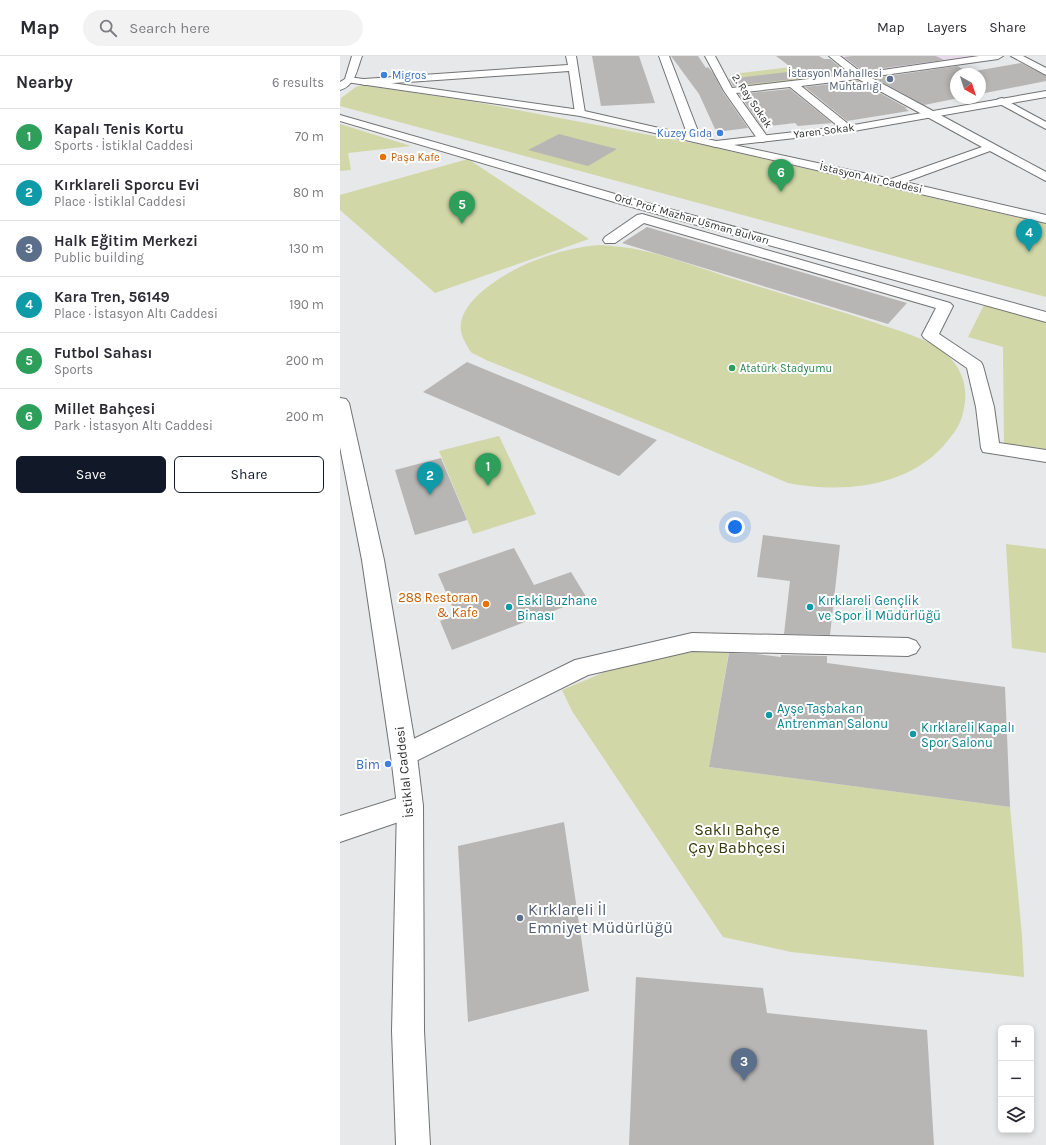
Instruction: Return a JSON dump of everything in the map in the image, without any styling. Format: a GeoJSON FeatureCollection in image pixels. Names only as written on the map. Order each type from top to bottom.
{"type":"FeatureCollection","features":[{"type":"Feature","properties":{"kind":"main road"},"geometry":{"type":"LineString","coordinates":[[340,87],[349,80],[357,56]]}},
{"type":"Feature","properties":{"kind":"main road"},"geometry":{"type":"LineString","coordinates":[[571,56],[580,113]]}},
{"type":"Feature","properties":{"kind":"main road"},"geometry":{"type":"LineString","coordinates":[[664,56],[694,139]]}},
{"type":"Feature","properties":{"kind":"main road","name":"2. Ray Sokak"},"geometry":{"type":"LineString","coordinates":[[710,56],[729,91],[763,138]]}},
{"type":"Feature","properties":{"kind":"main road"},"geometry":{"type":"LineString","coordinates":[[834,56],[860,76],[1046,177]]}},
{"type":"Feature","properties":{"kind":"main road"},"geometry":{"type":"LineString","coordinates":[[729,91],[860,76],[998,56]]}},
{"type":"Feature","properties":{"kind":"main road"},"geometry":{"type":"LineString","coordinates":[[1016,56],[1046,72]]}},
{"type":"Feature","properties":{"kind":"main road"},"geometry":{"type":"LineString","coordinates":[[349,80],[364,82],[573,68]]}},
{"type":"Feature","properties":{"kind":"main road","name":"İstasyon Altı Caddesi"},"geometry":{"type":"LineString","coordinates":[[364,82],[580,113],[1046,219]]}},
{"type":"Feature","properties":{"kind":"main road"},"geometry":{"type":"LineString","coordinates":[[793,84],[848,129]]}},
{"type":"Feature","properties":{"kind":"main road","name":"Yaren Sokak"},"geometry":{"type":"LineString","coordinates":[[716,144],[848,129],[1046,94]]}},
{"type":"Feature","properties":{"kind":"main road"},"geometry":{"type":"LineString","coordinates":[[1002,101],[1046,126]]}},
{"type":"Feature","properties":{"kind":"main road","name":"Ord. Prof. Mazhar Usman Bulvarı"},"geometry":{"type":"LineString","coordinates":[[340,112],[658,197],[1046,305]]}},
{"type":"Feature","properties":{"kind":"main road","name":"Ord. Prof. Mazhar Usman Bulvarı"},"geometry":{"type":"LineString","coordinates":[[340,118],[633,203],[1046,317]]}},
{"type":"Feature","properties":{"kind":"main road"},"geometry":{"type":"LineString","coordinates":[[892,183],[992,147]]}},
{"type":"Feature","properties":{"kind":"main road"},"geometry":{"type":"LineString","coordinates":[[1024,165],[1046,161]]}},
{"type":"Feature","properties":{"kind":"main road"},"geometry":{"type":"LineString","coordinates":[[610,240],[642,218],[945,306],[930,335],[975,366],[985,407],[990,448],[1046,456]]}},
{"type":"Feature","properties":{"kind":"main road","name":"İstiklal Caddesi"},"geometry":{"type":"LineString","coordinates":[[340,403],[373,560],[404,756],[410,806],[408,1031],[413,1145]]}},
{"type":"Feature","properties":{"kind":"main road"},"geometry":{"type":"LineString","coordinates":[[404,756],[583,667],[692,642],[908,647]]}},
{"type":"Feature","properties":{"kind":"main road"},"geometry":{"type":"LineString","coordinates":[[340,829],[410,806]]}},
{"type":"Feature","properties":{"kind":"shaded area"},"geometry":{"type":"Polygon","coordinates":[[[834,56],[986,56],[855,72],[834,56]]]}},
{"type":"Feature","properties":{"kind":"green space"},"geometry":{"type":"Polygon","coordinates":[[[833,62],[851,74],[748,87],[732,74],[833,62]]]}},
{"type":"Feature","properties":{"kind":"green space"},"geometry":{"type":"Polygon","coordinates":[[[362,85],[475,102],[708,146],[1046,224],[1046,297],[340,106],[341,98],[356,87],[362,85]]]}},
{"type":"Feature","properties":{"kind":"green space"},"geometry":{"type":"Polygon","coordinates":[[[340,124],[411,146],[348,153],[351,170],[340,171],[340,124]]]}},
{"type":"Feature","properties":{"kind":"green space"},"geometry":{"type":"Polygon","coordinates":[[[468,159],[589,239],[435,293],[340,210],[340,195],[468,159]]]}},
{"type":"Feature","properties":{"kind":"green space","name":"Atatürk Stadyumu"},"geometry":{"type":"Polygon","coordinates":[[[599,245],[616,246],[657,254],[876,323],[934,345],[950,358],[958,368],[963,381],[965,388],[965,401],[959,425],[952,436],[934,455],[916,468],[897,477],[854,487],[831,488],[788,483],[672,434],[486,360],[471,352],[464,340],[461,327],[463,315],[481,292],[507,274],[531,262],[564,251],[599,245]]]}},
{"type":"Feature","properties":{"kind":"green space"},"geometry":{"type":"Polygon","coordinates":[[[986,301],[1046,317],[1046,455],[1004,448],[1003,347],[968,337],[986,301]]]}},
{"type":"Feature","properties":{"kind":"green space"},"geometry":{"type":"Polygon","coordinates":[[[499,436],[536,514],[473,534],[439,451],[499,436]]]}},
{"type":"Feature","properties":{"kind":"green space"},"geometry":{"type":"Polygon","coordinates":[[[1006,544],[1046,549],[1046,653],[1012,648],[1006,544]]]}},
{"type":"Feature","properties":{"kind":"green space","name":"Saklı Bahçe Çay Babhçesi"},"geometry":{"type":"Polygon","coordinates":[[[729,651],[709,767],[1010,807],[1022,936],[1024,977],[791,952],[723,937],[572,711],[562,690],[612,669],[676,653],[729,651]]]}},
{"type":"Feature","properties":{"kind":"building"},"geometry":{"type":"Polygon","coordinates":[[[592,56],[639,56],[655,103],[601,106],[592,56]]]}},
{"type":"Feature","properties":{"kind":"building"},"geometry":{"type":"Polygon","coordinates":[[[671,56],[698,56],[706,68],[708,67],[713,73],[723,92],[748,128],[724,131],[722,128],[715,129],[699,94],[671,56]]]}},
{"type":"Feature","properties":{"kind":"building"},"geometry":{"type":"Polygon","coordinates":[[[776,56],[819,56],[824,59],[830,59],[847,73],[733,86],[729,79],[796,71],[776,56]]]}},
{"type":"Feature","properties":{"kind":"building"},"geometry":{"type":"Polygon","coordinates":[[[936,56],[944,60],[862,71],[844,57],[936,56]]]}},
{"type":"Feature","properties":{"kind":"building"},"geometry":{"type":"Polygon","coordinates":[[[1021,63],[1046,76],[1046,81],[986,93],[986,69],[1021,63]]]}},
{"type":"Feature","properties":{"kind":"building"},"geometry":{"type":"Polygon","coordinates":[[[957,66],[961,68],[950,68],[950,100],[924,105],[875,78],[957,66]]]}},
{"type":"Feature","properties":{"kind":"building"},"geometry":{"type":"Polygon","coordinates":[[[858,81],[907,108],[905,108],[909,111],[847,121],[805,87],[858,81]]]}},
{"type":"Feature","properties":{"kind":"building"},"geometry":{"type":"Polygon","coordinates":[[[790,89],[832,123],[798,126],[795,123],[762,127],[739,94],[790,89]]]}},
{"type":"Feature","properties":{"kind":"building"},"geometry":{"type":"Polygon","coordinates":[[[559,134],[617,149],[588,166],[528,150],[559,134]]]}},
{"type":"Feature","properties":{"kind":"building"},"geometry":{"type":"Polygon","coordinates":[[[647,227],[907,303],[888,324],[622,243],[647,227]]]}},
{"type":"Feature","properties":{"kind":"building"},"geometry":{"type":"Polygon","coordinates":[[[467,362],[657,440],[619,476],[423,392],[467,362]]]}},
{"type":"Feature","properties":{"kind":"building"},"geometry":{"type":"Polygon","coordinates":[[[441,458],[467,520],[415,535],[395,470],[441,458]]]}},
{"type":"Feature","properties":{"kind":"building","name":"Kırklareli Gençlik ve Spor İl Müdürlüğü"},"geometry":{"type":"Polygon","coordinates":[[[763,535],[840,545],[830,635],[784,634],[790,581],[757,577],[763,535]]]}},
{"type":"Feature","properties":{"kind":"building","name":"Eski Buzhane Binası"},"geometry":{"type":"Polygon","coordinates":[[[514,548],[534,585],[571,572],[587,598],[452,650],[440,621],[456,615],[438,574],[514,548]]]}},
{"type":"Feature","properties":{"kind":"building","name":"Kırklareli Kapalı Spor Salonu"},"geometry":{"type":"Polygon","coordinates":[[[729,653],[781,657],[781,655],[827,656],[827,663],[1005,687],[1010,807],[709,767],[729,653]]]}},
{"type":"Feature","properties":{"kind":"building","name":"Kırklareli İl Emniyet Müdürlüğü"},"geometry":{"type":"Polygon","coordinates":[[[564,822],[589,991],[468,1022],[458,846],[564,822]]]}},
{"type":"Feature","properties":{"kind":"building"},"geometry":{"type":"Polygon","coordinates":[[[636,977],[763,988],[767,1013],[927,1030],[934,1145],[629,1145],[636,977]]]}},
{"type":"Feature","properties":{"kind":"place","name":"Migros"},"geometry":{"type":"Point","coordinates":[384,75]}},
{"type":"Feature","properties":{"kind":"place","name":"İstasyon Mahallesi Muhtarlığı"},"geometry":{"type":"Point","coordinates":[890,79]}},
{"type":"Feature","properties":{"kind":"place","name":"Kuzey Gıda"},"geometry":{"type":"Point","coordinates":[720,133]}},
{"type":"Feature","properties":{"kind":"place","name":"Paşa Kafe"},"geometry":{"type":"Point","coordinates":[383,157]}},
{"type":"Feature","properties":{"kind":"place","name":"Millet Bahçesi"},"geometry":{"type":"Point","coordinates":[781,192]}},
{"type":"Feature","properties":{"kind":"place","name":"Futbol Sahası"},"geometry":{"type":"Point","coordinates":[462,224]}},
{"type":"Feature","properties":{"kind":"place","name":"Kara Tren, 56149"},"geometry":{"type":"Point","coordinates":[1029,252]}},
{"type":"Feature","properties":{"kind":"place","name":"Atatürk Stadyumu"},"geometry":{"type":"Point","coordinates":[732,368]}},
{"type":"Feature","properties":{"kind":"place","name":"Kapalı Tenis Kortu"},"geometry":{"type":"Point","coordinates":[488,486]}},
{"type":"Feature","properties":{"kind":"place","name":"Kırklareli Sporcu Evi"},"geometry":{"type":"Point","coordinates":[430,495]}},
{"type":"Feature","properties":{"kind":"place","name":"288 Restoran & Kafe"},"geometry":{"type":"Point","coordinates":[486,604]}},
{"type":"Feature","properties":{"kind":"place","name":"Eski Buzhane Binası"},"geometry":{"type":"Point","coordinates":[509,607]}},
{"type":"Feature","properties":{"kind":"place","name":"Kırklareli Gençlik ve Spor İl Müdürlüğü"},"geometry":{"type":"Point","coordinates":[810,607]}},
{"type":"Feature","properties":{"kind":"place","name":"Ayşe Taşbakan Antrenman Salonu"},"geometry":{"type":"Point","coordinates":[769,715]}},
{"type":"Feature","properties":{"kind":"place","name":"Kırklareli Kapalı Spor Salonu"},"geometry":{"type":"Point","coordinates":[913,734]}},
{"type":"Feature","properties":{"kind":"place","name":"Bim"},"geometry":{"type":"Point","coordinates":[388,764]}},
{"type":"Feature","properties":{"kind":"place","name":"Kırklareli İl Emniyet Müdürlüğü"},"geometry":{"type":"Point","coordinates":[520,918]}},
{"type":"Feature","properties":{"kind":"place","name":"Halk Eğitim Merkezi"},"geometry":{"type":"Point","coordinates":[744,1081]}}]}
